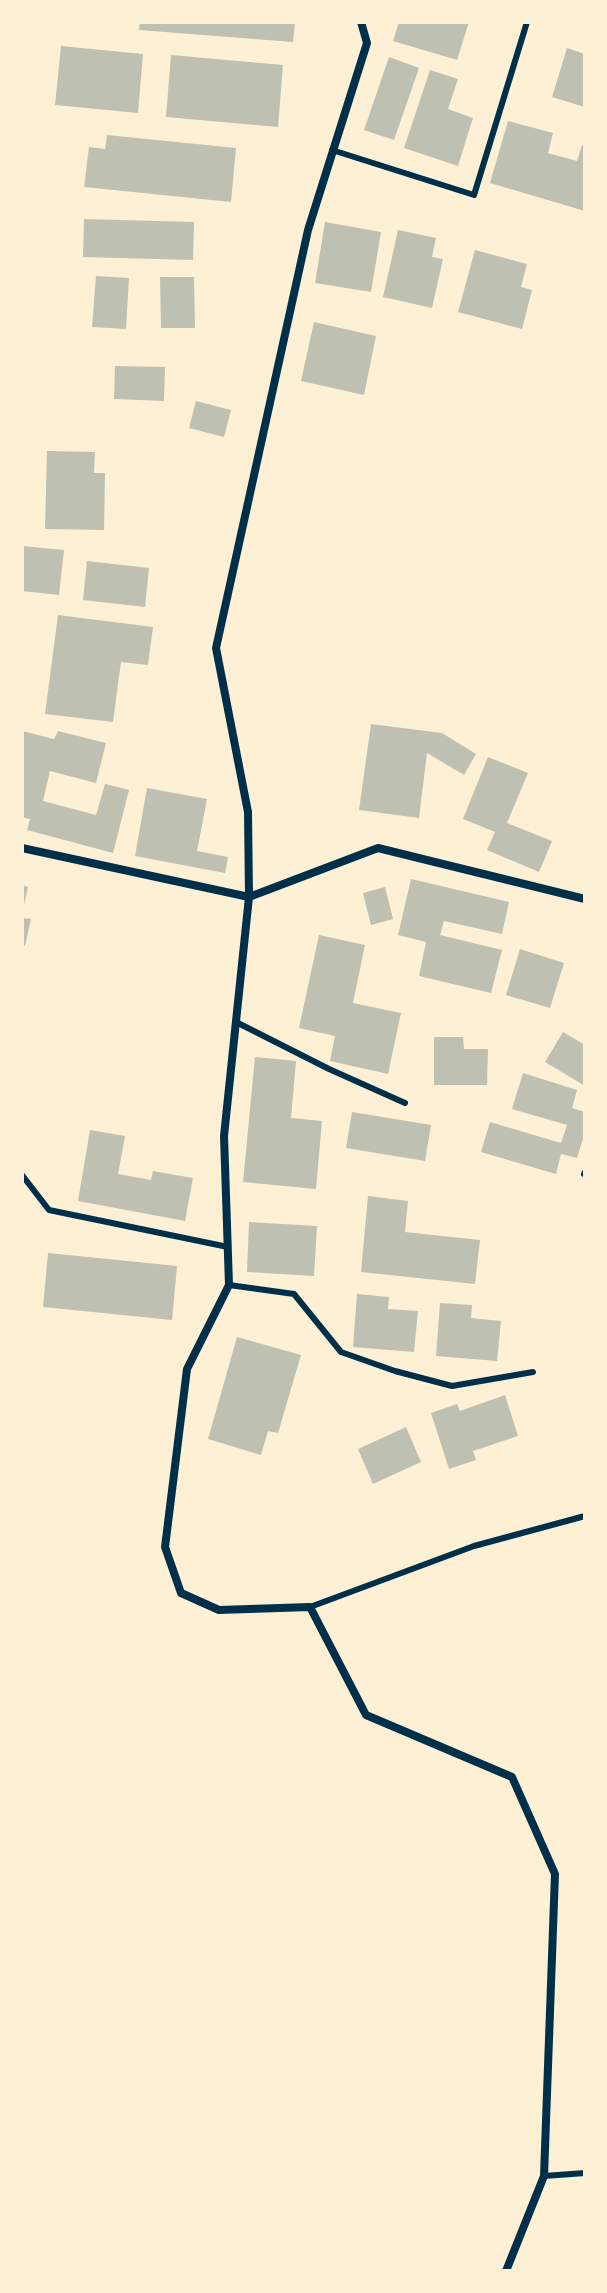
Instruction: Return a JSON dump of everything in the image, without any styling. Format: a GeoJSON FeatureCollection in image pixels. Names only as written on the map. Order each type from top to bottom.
{"type":"FeatureCollection","features":[{"type":"Feature","properties":{"kind":"street"},"geometry":{"type":"LineString","coordinates":[[361,22],[367,43],[308,230],[216,648],[248,812],[249,897],[224,1136],[229,1285],[187,1369],[165,1547],[181,1593],[219,1610],[310,1607],[366,1715],[512,1777],[555,1874],[544,2176],[506,2271]]}},
{"type":"Feature","properties":{"kind":"street"},"geometry":{"type":"LineString","coordinates":[[22,848],[249,897],[378,848],[585,899]]}},
{"type":"Feature","properties":{"kind":"lane"},"geometry":{"type":"LineString","coordinates":[[332,150],[474,195],[527,22]]}},
{"type":"Feature","properties":{"kind":"lane"},"geometry":{"type":"LineString","coordinates":[[236,1022],[405,1103]]}},
{"type":"Feature","properties":{"kind":"lane"},"geometry":{"type":"LineString","coordinates":[[22,1175],[49,1210],[228,1247]]}},
{"type":"Feature","properties":{"kind":"lane"},"geometry":{"type":"LineString","coordinates":[[229,1285],[294,1294],[341,1352],[395,1371],[452,1386],[533,1372]]}},
{"type":"Feature","properties":{"kind":"lane"},"geometry":{"type":"LineString","coordinates":[[310,1607],[474,1546],[585,1516]]}},
{"type":"Feature","properties":{"kind":"lane"},"geometry":{"type":"LineString","coordinates":[[544,2176],[585,2173]]}},
{"type":"Feature","properties":{"kind":"building"},"geometry":{"type":"Polygon","coordinates":[[[140,22],[295,22],[293,42],[139,30],[140,22]]]}},
{"type":"Feature","properties":{"kind":"building"},"geometry":{"type":"Polygon","coordinates":[[[399,22],[469,22],[457,60],[393,41],[399,22]]]}},
{"type":"Feature","properties":{"kind":"building"},"geometry":{"type":"Polygon","coordinates":[[[61,46],[143,54],[138,113],[55,105],[61,46]]]}},
{"type":"Feature","properties":{"kind":"building"},"geometry":{"type":"Polygon","coordinates":[[[567,48],[585,54],[585,107],[552,97],[567,48]]]}},
{"type":"Feature","properties":{"kind":"building"},"geometry":{"type":"Polygon","coordinates":[[[171,55],[283,65],[278,127],[166,117],[171,55]]]}},
{"type":"Feature","properties":{"kind":"building"},"geometry":{"type":"Polygon","coordinates":[[[389,57],[419,68],[394,140],[364,130],[389,57]]]}},
{"type":"Feature","properties":{"kind":"building"},"geometry":{"type":"Polygon","coordinates":[[[430,70],[458,79],[448,109],[473,118],[458,166],[404,148],[430,70]]]}},
{"type":"Feature","properties":{"kind":"building"},"geometry":{"type":"Polygon","coordinates":[[[508,121],[553,133],[548,153],[577,161],[582,145],[585,145],[585,211],[490,183],[508,121]]]}},
{"type":"Feature","properties":{"kind":"building"},"geometry":{"type":"Polygon","coordinates":[[[107,135],[236,148],[231,202],[84,187],[89,147],[105,149],[107,135]]]}},
{"type":"Feature","properties":{"kind":"building"},"geometry":{"type":"Polygon","coordinates":[[[84,219],[194,222],[193,260],[83,257],[84,219]]]}},
{"type":"Feature","properties":{"kind":"building"},"geometry":{"type":"Polygon","coordinates":[[[325,222],[381,232],[371,292],[315,283],[325,222]]]}},
{"type":"Feature","properties":{"kind":"building"},"geometry":{"type":"Polygon","coordinates":[[[398,230],[436,238],[432,257],[443,259],[432,308],[383,297],[398,230]]]}},
{"type":"Feature","properties":{"kind":"building"},"geometry":{"type":"Polygon","coordinates":[[[475,250],[527,264],[521,287],[532,290],[522,329],[458,312],[475,250]]]}},
{"type":"Feature","properties":{"kind":"building"},"geometry":{"type":"Polygon","coordinates":[[[96,276],[129,278],[126,329],[92,327],[96,276]]]}},
{"type":"Feature","properties":{"kind":"building"},"geometry":{"type":"Polygon","coordinates":[[[160,277],[194,277],[195,328],[161,328],[160,277]]]}},
{"type":"Feature","properties":{"kind":"building"},"geometry":{"type":"Polygon","coordinates":[[[314,322],[376,336],[364,395],[301,381],[314,322]]]}},
{"type":"Feature","properties":{"kind":"building"},"geometry":{"type":"Polygon","coordinates":[[[115,366],[165,367],[164,401],[114,399],[115,366]]]}},
{"type":"Feature","properties":{"kind":"building"},"geometry":{"type":"Polygon","coordinates":[[[196,401],[231,410],[224,437],[189,428],[196,401]]]}},
{"type":"Feature","properties":{"kind":"building"},"geometry":{"type":"Polygon","coordinates":[[[47,451],[95,452],[94,473],[105,473],[104,530],[45,529],[47,451]]]}},
{"type":"Feature","properties":{"kind":"building"},"geometry":{"type":"Polygon","coordinates":[[[22,546],[64,550],[59,595],[22,591],[22,546]]]}},
{"type":"Feature","properties":{"kind":"building"},"geometry":{"type":"Polygon","coordinates":[[[87,561],[149,568],[145,607],[83,600],[87,561]]]}},
{"type":"Feature","properties":{"kind":"building"},"geometry":{"type":"Polygon","coordinates":[[[58,615],[153,627],[148,665],[121,662],[113,722],[45,714],[58,615]]]}},
{"type":"Feature","properties":{"kind":"building"},"geometry":{"type":"Polygon","coordinates":[[[371,724],[442,733],[476,754],[464,775],[427,753],[419,818],[359,810],[371,724]]]}},
{"type":"Feature","properties":{"kind":"building"},"geometry":{"type":"Polygon","coordinates":[[[22,731],[54,739],[58,731],[106,743],[96,783],[50,771],[43,801],[96,815],[105,784],[129,790],[113,853],[27,830],[30,819],[22,817],[22,731]]]}},
{"type":"Feature","properties":{"kind":"building"},"geometry":{"type":"Polygon","coordinates":[[[488,757],[528,773],[507,823],[552,841],[539,872],[487,850],[495,832],[463,819],[488,757]]]}},
{"type":"Feature","properties":{"kind":"building"},"geometry":{"type":"Polygon","coordinates":[[[147,788],[207,799],[197,851],[228,857],[225,873],[135,856],[147,788]]]}},
{"type":"Feature","properties":{"kind":"building"},"geometry":{"type":"Polygon","coordinates":[[[411,879],[509,902],[502,934],[444,921],[440,935],[502,950],[491,993],[419,976],[426,942],[398,935],[411,879]]]}},
{"type":"Feature","properties":{"kind":"building"},"geometry":{"type":"Polygon","coordinates":[[[22,885],[28,887],[23,909],[22,908],[22,885]]]}},
{"type":"Feature","properties":{"kind":"building"},"geometry":{"type":"Polygon","coordinates":[[[385,887],[393,919],[371,925],[363,893],[385,887]]]}},
{"type":"Feature","properties":{"kind":"building"},"geometry":{"type":"Polygon","coordinates":[[[22,918],[31,919],[25,946],[22,945],[22,918]]]}},
{"type":"Feature","properties":{"kind":"building"},"geometry":{"type":"Polygon","coordinates":[[[319,935],[365,945],[353,1003],[401,1013],[388,1074],[330,1061],[335,1036],[299,1028],[319,935]]]}},
{"type":"Feature","properties":{"kind":"building"},"geometry":{"type":"Polygon","coordinates":[[[520,949],[564,963],[550,1008],[506,995],[520,949]]]}},
{"type":"Feature","properties":{"kind":"building"},"geometry":{"type":"Polygon","coordinates":[[[563,1032],[585,1045],[585,1086],[545,1062],[563,1032]]]}},
{"type":"Feature","properties":{"kind":"building"},"geometry":{"type":"Polygon","coordinates":[[[434,1037],[463,1037],[464,1049],[488,1049],[487,1085],[434,1085],[434,1037]]]}},
{"type":"Feature","properties":{"kind":"building"},"geometry":{"type":"Polygon","coordinates":[[[255,1057],[296,1061],[291,1118],[322,1121],[316,1189],[243,1182],[255,1057]]]}},
{"type":"Feature","properties":{"kind":"building"},"geometry":{"type":"Polygon","coordinates":[[[523,1073],[577,1090],[572,1108],[585,1112],[585,1132],[577,1158],[561,1154],[556,1174],[481,1152],[490,1122],[561,1143],[567,1125],[512,1109],[523,1073]]]}},
{"type":"Feature","properties":{"kind":"building"},"geometry":{"type":"Polygon","coordinates":[[[352,1112],[431,1125],[425,1161],[346,1148],[352,1112]]]}},
{"type":"Feature","properties":{"kind":"building"},"geometry":{"type":"Polygon","coordinates":[[[90,1130],[125,1136],[118,1174],[151,1180],[153,1171],[193,1178],[185,1221],[78,1201],[90,1130]]]}},
{"type":"Feature","properties":{"kind":"building"},"geometry":{"type":"Polygon","coordinates":[[[368,1196],[408,1201],[405,1232],[480,1240],[475,1284],[361,1272],[368,1196]]]}},
{"type":"Feature","properties":{"kind":"building"},"geometry":{"type":"Polygon","coordinates":[[[249,1222],[317,1226],[314,1276],[247,1272],[249,1222]]]}},
{"type":"Feature","properties":{"kind":"building"},"geometry":{"type":"Polygon","coordinates":[[[48,1253],[177,1266],[172,1320],[43,1307],[48,1253]]]}},
{"type":"Feature","properties":{"kind":"building"},"geometry":{"type":"Polygon","coordinates":[[[357,1294],[389,1297],[388,1309],[418,1311],[414,1352],[353,1347],[357,1294]]]}},
{"type":"Feature","properties":{"kind":"building"},"geometry":{"type":"Polygon","coordinates":[[[440,1303],[472,1305],[471,1318],[501,1321],[497,1361],[436,1356],[440,1303]]]}},
{"type":"Feature","properties":{"kind":"building"},"geometry":{"type":"Polygon","coordinates":[[[237,1337],[301,1355],[278,1433],[268,1431],[261,1455],[208,1439],[237,1337]]]}},
{"type":"Feature","properties":{"kind":"building"},"geometry":{"type":"Polygon","coordinates":[[[505,1395],[518,1436],[473,1451],[476,1460],[449,1469],[431,1413],[457,1404],[460,1411],[505,1395]]]}},
{"type":"Feature","properties":{"kind":"building"},"geometry":{"type":"Polygon","coordinates":[[[406,1427],[421,1462],[373,1484],[358,1449],[406,1427]]]}}]}
